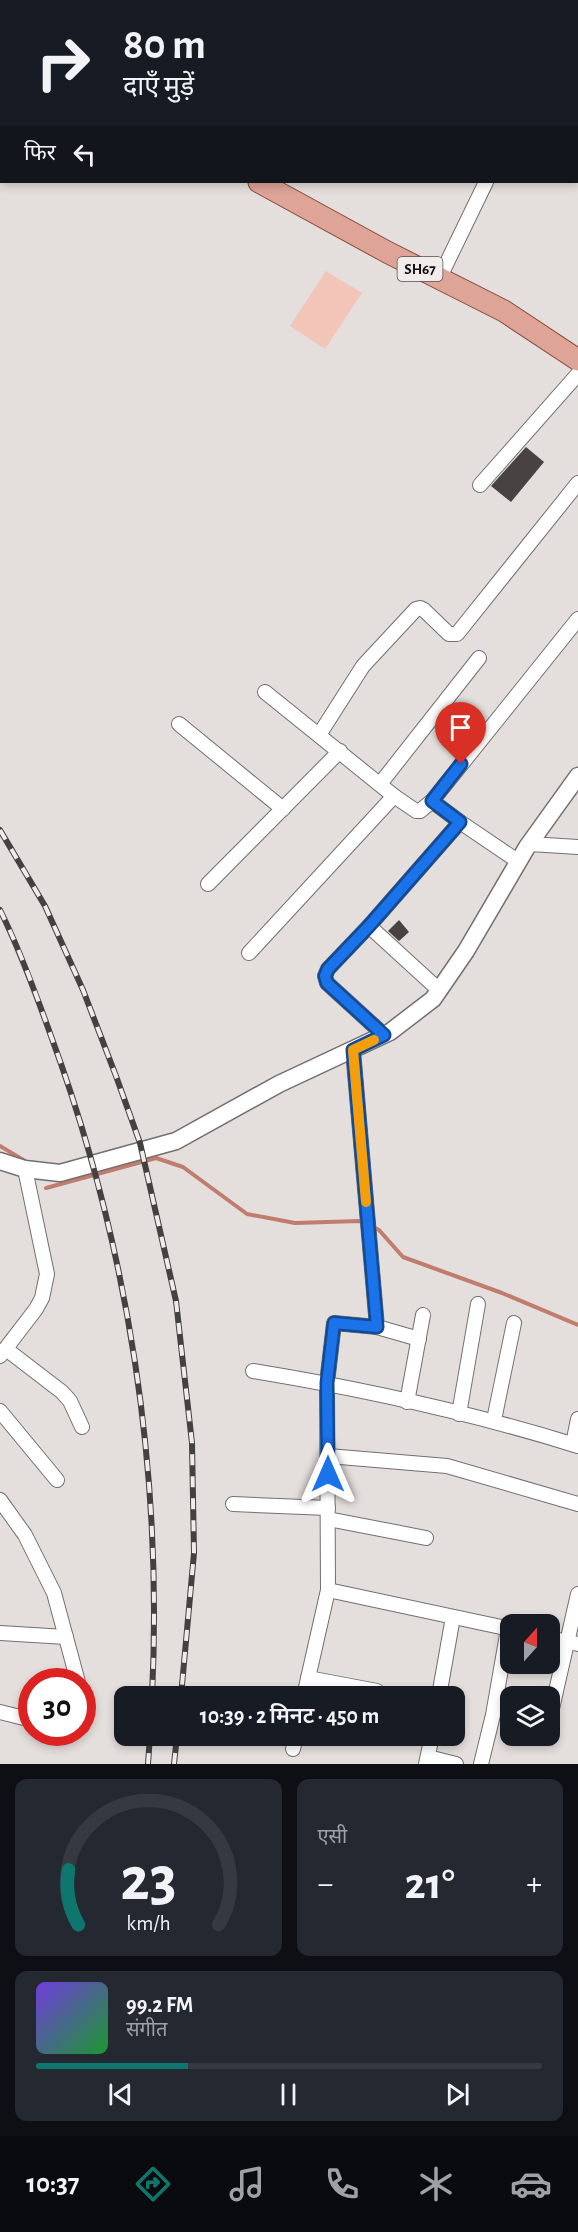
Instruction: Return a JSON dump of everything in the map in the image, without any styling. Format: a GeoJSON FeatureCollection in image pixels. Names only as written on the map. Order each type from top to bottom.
{"type":"FeatureCollection","features":[{"type":"Feature","properties":{"kind":"main road","name":"SH67"},"geometry":{"type":"LineString","coordinates":[[261,183],[504,311],[578,360]]}},
{"type":"Feature","properties":{"kind":"street"},"geometry":{"type":"LineString","coordinates":[[440,279],[486,183]]}},
{"type":"Feature","properties":{"kind":"street"},"geometry":{"type":"LineString","coordinates":[[480,485],[578,374]]}},
{"type":"Feature","properties":{"kind":"street"},"geometry":{"type":"LineString","coordinates":[[319,735],[363,666],[416,609],[424,610],[449,634],[453,636],[457,634],[578,483]]}},
{"type":"Feature","properties":{"kind":"street"},"geometry":{"type":"LineString","coordinates":[[265,692],[416,811],[424,809],[432,801],[578,619]]}},
{"type":"Feature","properties":{"kind":"street"},"geometry":{"type":"LineString","coordinates":[[380,784],[479,658]]}},
{"type":"Feature","properties":{"kind":"street"},"geometry":{"type":"LineString","coordinates":[[178,724],[283,809]]}},
{"type":"Feature","properties":{"kind":"street"},"geometry":{"type":"LineString","coordinates":[[208,884],[340,751]]}},
{"type":"Feature","properties":{"kind":"street"},"geometry":{"type":"LineString","coordinates":[[0,1161],[25,1169],[60,1173],[176,1141],[279,1084],[384,1035],[433,999],[466,951],[530,844],[578,776]]}},
{"type":"Feature","properties":{"kind":"street"},"geometry":{"type":"LineString","coordinates":[[249,953],[394,795]]}},
{"type":"Feature","properties":{"kind":"street"},"geometry":{"type":"LineString","coordinates":[[432,801],[519,862]]}},
{"type":"Feature","properties":{"kind":"street"},"geometry":{"type":"LineString","coordinates":[[384,1035],[327,983],[325,976],[328,969],[460,822]]}},
{"type":"Feature","properties":{"kind":"street"},"geometry":{"type":"LineString","coordinates":[[530,844],[578,847]]}},
{"type":"Feature","properties":{"kind":"street"},"geometry":{"type":"LineString","coordinates":[[369,926],[439,990]]}},
{"type":"Feature","properties":{"kind":"street"},"geometry":{"type":"LineString","coordinates":[[353,1050],[377,1327]]}},
{"type":"Feature","properties":{"kind":"street"},"geometry":{"type":"LineString","coordinates":[[25,1169],[47,1274],[42,1298],[36,1310],[3,1352],[62,1392],[70,1401],[82,1426]]}},
{"type":"Feature","properties":{"kind":"street"},"geometry":{"type":"LineString","coordinates":[[459,1414],[478,1304]]}},
{"type":"Feature","properties":{"kind":"street"},"geometry":{"type":"LineString","coordinates":[[407,1402],[423,1315]]}},
{"type":"Feature","properties":{"kind":"street"},"geometry":{"type":"LineString","coordinates":[[306,1686],[328,1590],[327,1383],[334,1323],[377,1327],[419,1339]]}},
{"type":"Feature","properties":{"kind":"street"},"geometry":{"type":"LineString","coordinates":[[494,1420],[514,1323]]}},
{"type":"Feature","properties":{"kind":"street"},"geometry":{"type":"LineString","coordinates":[[253,1371],[327,1383],[494,1420],[575,1445],[578,1419]]}},
{"type":"Feature","properties":{"kind":"street"},"geometry":{"type":"LineString","coordinates":[[0,1411],[57,1480]]}},
{"type":"Feature","properties":{"kind":"street"},"geometry":{"type":"LineString","coordinates":[[328,1456],[447,1466],[578,1504]]}},
{"type":"Feature","properties":{"kind":"street"},"geometry":{"type":"LineString","coordinates":[[0,1500],[25,1535],[54,1593],[74,1668]]}},
{"type":"Feature","properties":{"kind":"street"},"geometry":{"type":"LineString","coordinates":[[233,1504],[328,1514],[426,1538]]}},
{"type":"Feature","properties":{"kind":"street"},"geometry":{"type":"LineString","coordinates":[[328,1590],[500,1627]]}},
{"type":"Feature","properties":{"kind":"street"},"geometry":{"type":"LineString","coordinates":[[559,1686],[572,1643],[578,1594]]}},
{"type":"Feature","properties":{"kind":"street"},"geometry":{"type":"LineString","coordinates":[[441,1686],[453,1617]]}},
{"type":"Feature","properties":{"kind":"street"},"geometry":{"type":"LineString","coordinates":[[0,1633],[66,1636]]}},
{"type":"Feature","properties":{"kind":"street"},"geometry":{"type":"LineString","coordinates":[[481,1764],[501,1674]]}},
{"type":"Feature","properties":{"kind":"street"},"geometry":{"type":"LineString","coordinates":[[308,1678],[350,1686]]}},
{"type":"Feature","properties":{"kind":"street"},"geometry":{"type":"LineString","coordinates":[[0,1712],[18,1716]]}},
{"type":"Feature","properties":{"kind":"street"},"geometry":{"type":"LineString","coordinates":[[430,1746],[427,1761],[456,1764]]}},
{"type":"Feature","properties":{"kind":"shaded area"},"geometry":{"type":"Polygon","coordinates":[[[326,271],[362,293],[325,349],[290,326],[326,271]]]}},
{"type":"Feature","properties":{"kind":"building"},"geometry":{"type":"Polygon","coordinates":[[[526,447],[544,462],[511,502],[491,486],[526,447]]]}},
{"type":"Feature","properties":{"kind":"building"},"geometry":{"type":"Polygon","coordinates":[[[399,920],[409,932],[399,941],[388,931],[399,920]]]}},
{"type":"Feature","properties":{"kind":"waterway"},"geometry":{"type":"LineString","coordinates":[[0,1146],[25,1161]]}},
{"type":"Feature","properties":{"kind":"waterway"},"geometry":{"type":"LineString","coordinates":[[46,1188],[156,1158],[183,1167],[247,1214],[295,1223],[359,1221],[364,1223]]}},
{"type":"Feature","properties":{"kind":"waterway"},"geometry":{"type":"LineString","coordinates":[[371,1226],[379,1230],[403,1257],[502,1293],[578,1325]]}},
{"type":"Feature","properties":{"kind":"railway"},"geometry":{"type":"LineString","coordinates":[[0,830],[45,906],[83,990],[116,1076],[140,1143],[176,1301],[192,1443],[194,1553],[182,1686]]}},
{"type":"Feature","properties":{"kind":"railway"},"geometry":{"type":"LineString","coordinates":[[0,910],[34,988],[78,1116],[101,1197],[120,1279],[135,1362],[152,1528],[154,1612],[152,1686]]}},
{"type":"Feature","properties":{"kind":"railway"},"geometry":{"type":"LineString","coordinates":[[148,1764],[149,1746]]}},
{"type":"Feature","properties":{"kind":"railway"},"geometry":{"type":"LineString","coordinates":[[174,1764],[176,1746]]}},
{"type":"Feature","properties":{"kind":"slow traffic"},"geometry":{"type":"LineString","coordinates":[[366,1202],[353,1050],[374,1040]]}},
{"type":"Feature","properties":{"kind":"route"},"geometry":{"type":"LineString","coordinates":[[328,1474],[327,1383],[332,1328],[334,1323],[340,1322],[377,1327],[353,1050],[384,1035],[327,983],[325,976],[328,969],[460,822],[432,801],[461,764]]}}]}
